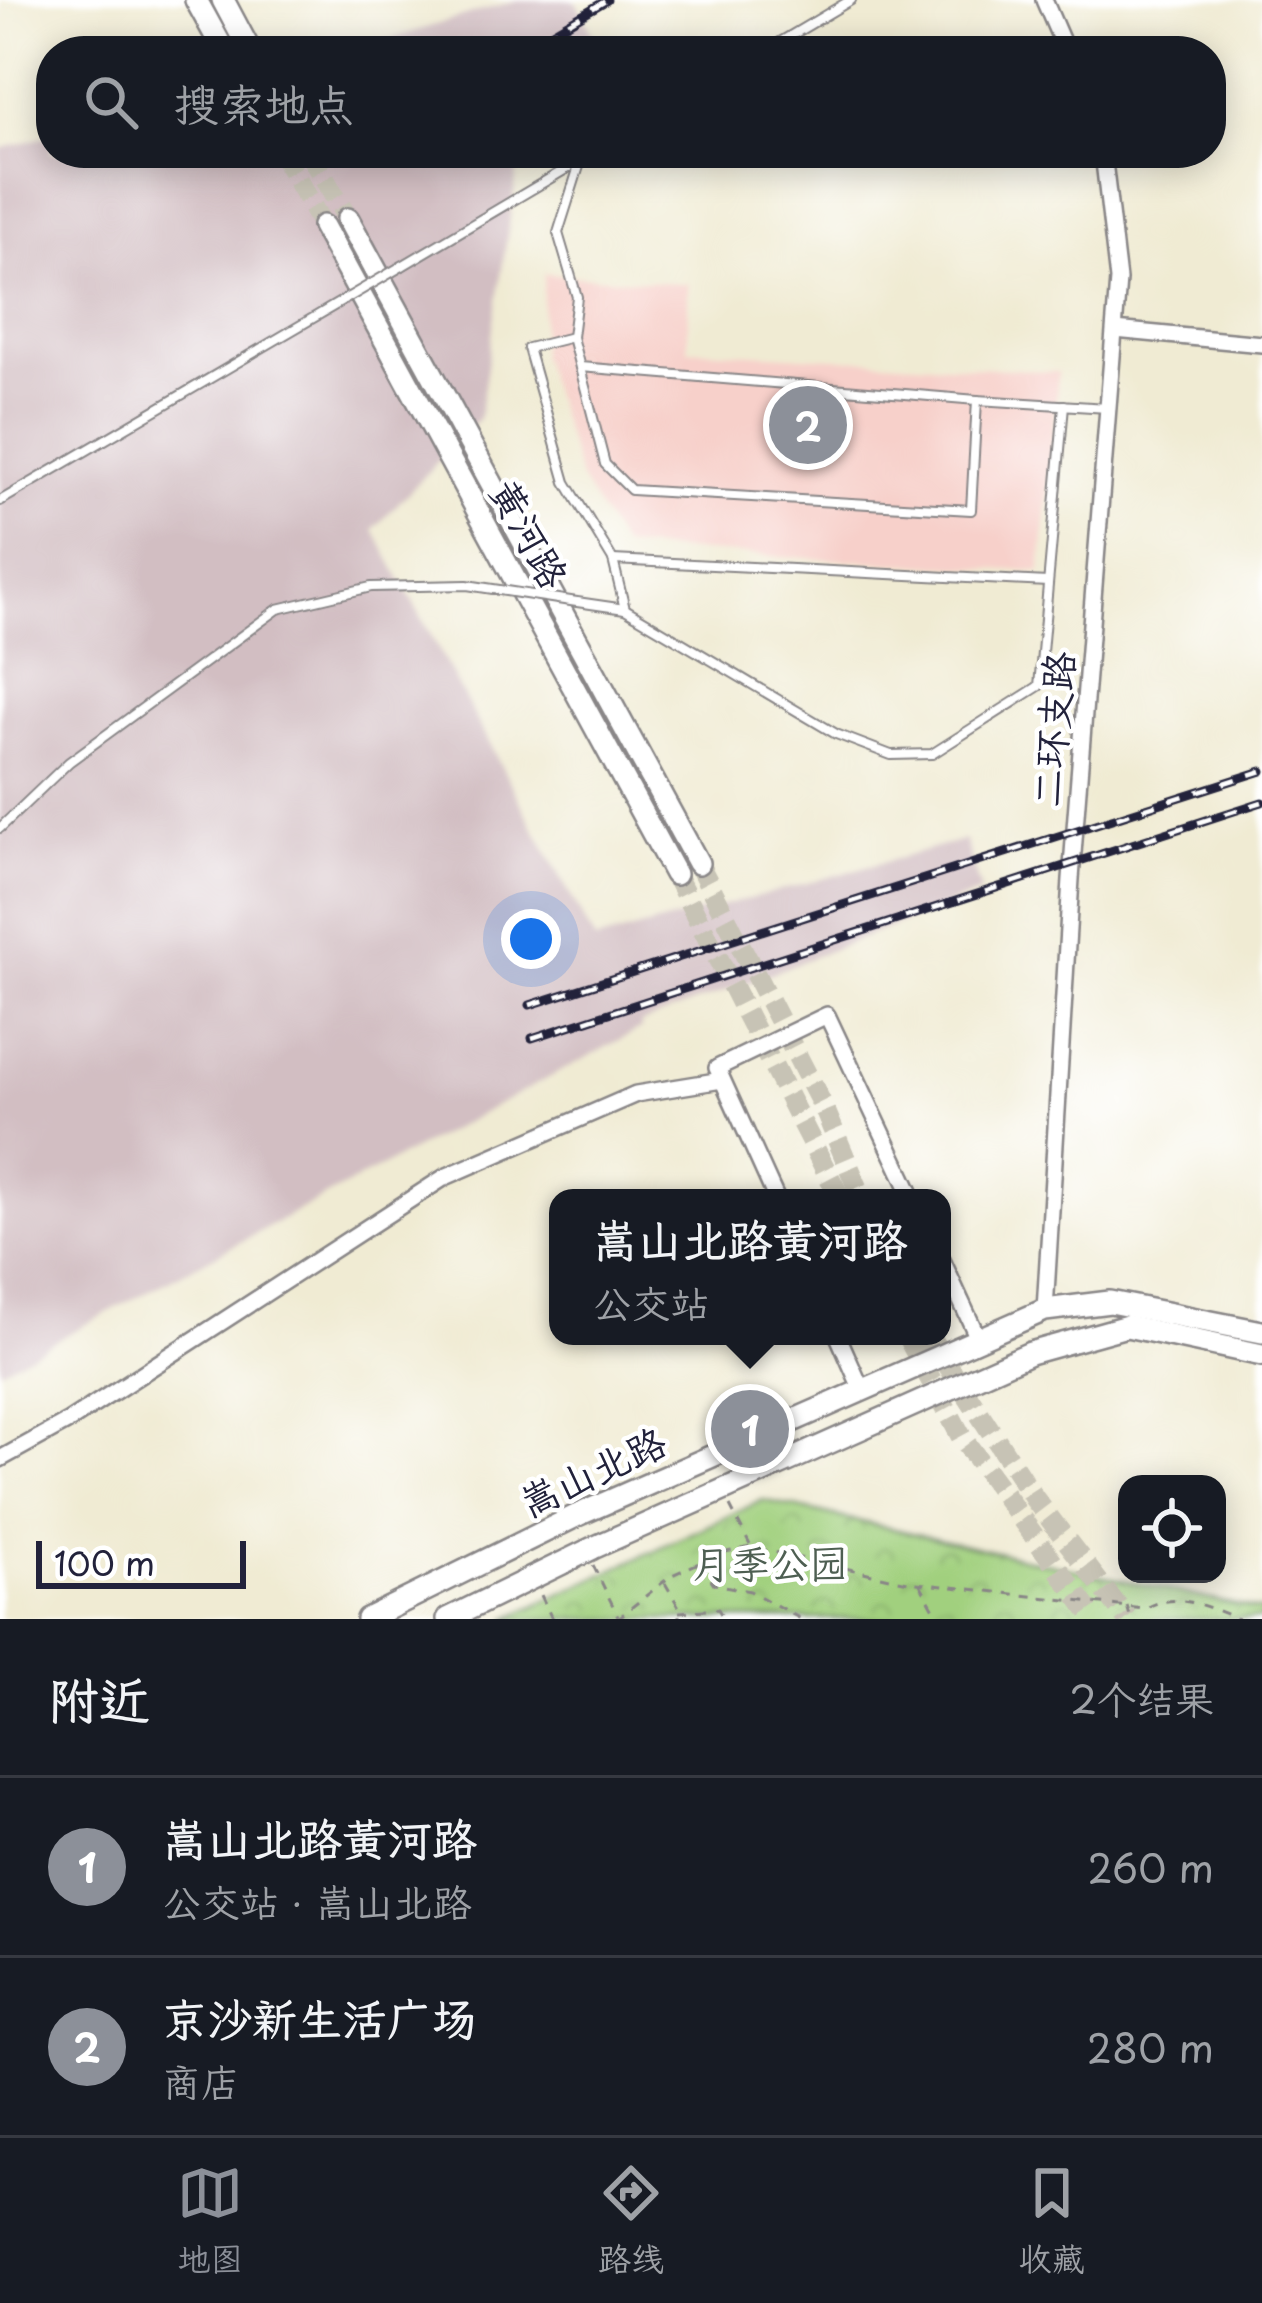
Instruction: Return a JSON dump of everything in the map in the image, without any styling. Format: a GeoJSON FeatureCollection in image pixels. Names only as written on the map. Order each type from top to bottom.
{"type":"FeatureCollection","features":[{"type":"Feature","properties":{"kind":"main road"},"geometry":{"type":"LineString","coordinates":[[196,0],[216,36]]}},
{"type":"Feature","properties":{"kind":"main road"},"geometry":{"type":"LineString","coordinates":[[223,0],[242,36]]}},
{"type":"Feature","properties":{"kind":"main road","name":"黄河路"},"geometry":{"type":"LineString","coordinates":[[348,219],[698,863]]}},
{"type":"Feature","properties":{"kind":"main road","name":"黄河路"},"geometry":{"type":"LineString","coordinates":[[323,226],[675,874]]}},
{"type":"Feature","properties":{"kind":"main road","name":"嵩山北路"},"geometry":{"type":"LineString","coordinates":[[368,1619],[578,1515],[1045,1310],[1110,1302],[1262,1332]]}},
{"type":"Feature","properties":{"kind":"main road","name":"嵩山北路"},"geometry":{"type":"LineString","coordinates":[[448,1619],[1030,1353],[1076,1338],[1127,1326],[1262,1355]]}},
{"type":"Feature","properties":{"kind":"street"},"geometry":{"type":"LineString","coordinates":[[1044,0],[1060,36]]}},
{"type":"Feature","properties":{"kind":"street","name":"二环支路"},"geometry":{"type":"LineString","coordinates":[[1045,1310],[1068,925],[1118,280],[1105,168]]}},
{"type":"Feature","properties":{"kind":"street"},"geometry":{"type":"LineString","coordinates":[[1115,330],[1262,344]]}},
{"type":"Feature","properties":{"kind":"street"},"geometry":{"type":"LineString","coordinates":[[772,1189],[717,1068],[827,1015],[909,1189]]}},
{"type":"Feature","properties":{"kind":"street"},"geometry":{"type":"LineString","coordinates":[[0,1459],[69,1421],[445,1177],[636,1094],[722,1079]]}},
{"type":"Feature","properties":{"kind":"street"},"geometry":{"type":"LineString","coordinates":[[951,1279],[979,1338]]}},
{"type":"Feature","properties":{"kind":"street"},"geometry":{"type":"LineString","coordinates":[[842,1345],[861,1388]]}},
{"type":"Feature","properties":{"kind":"lane"},"geometry":{"type":"LineString","coordinates":[[790,36],[850,0]]}},
{"type":"Feature","properties":{"kind":"lane"},"geometry":{"type":"LineString","coordinates":[[0,500],[567,168]]}},
{"type":"Feature","properties":{"kind":"lane"},"geometry":{"type":"LineString","coordinates":[[578,168],[558,233],[577,297],[572,337],[605,464],[631,490],[971,510],[977,400]]}},
{"type":"Feature","properties":{"kind":"lane"},"geometry":{"type":"LineString","coordinates":[[572,337],[528,348],[566,482],[613,560],[625,609]]}},
{"type":"Feature","properties":{"kind":"lane"},"geometry":{"type":"LineString","coordinates":[[580,367],[1109,408]]}},
{"type":"Feature","properties":{"kind":"lane"},"geometry":{"type":"LineString","coordinates":[[0,828],[68,762],[278,609],[371,587],[467,585],[625,609],[836,734],[891,755],[932,754],[1039,686],[1064,405]]}},
{"type":"Feature","properties":{"kind":"lane"},"geometry":{"type":"LineString","coordinates":[[613,560],[1048,582]]}},
{"type":"Feature","properties":{"kind":"path"},"geometry":{"type":"LineString","coordinates":[[722,1491],[751,1547]]}},
{"type":"Feature","properties":{"kind":"path"},"geometry":{"type":"LineString","coordinates":[[586,1552],[618,1618],[664,1581],[700,1562],[751,1547],[920,1583],[1145,1609],[1160,1600],[1202,1604],[1238,1619]]}},
{"type":"Feature","properties":{"kind":"path"},"geometry":{"type":"LineString","coordinates":[[700,1562],[714,1584],[750,1592],[801,1619]]}},
{"type":"Feature","properties":{"kind":"path"},"geometry":{"type":"LineString","coordinates":[[533,1577],[552,1619]]}},
{"type":"Feature","properties":{"kind":"path"},"geometry":{"type":"LineString","coordinates":[[664,1581],[679,1616],[718,1609],[724,1619]]}},
{"type":"Feature","properties":{"kind":"path"},"geometry":{"type":"LineString","coordinates":[[920,1583],[940,1619]]}},
{"type":"Feature","properties":{"kind":"path"},"geometry":{"type":"LineString","coordinates":[[1126,1604],[1131,1619]]}},
{"type":"Feature","properties":{"kind":"shaded area"},"geometry":{"type":"Polygon","coordinates":[[[517,0],[575,0],[595,36],[400,36],[517,0]]]}},
{"type":"Feature","properties":{"kind":"shaded area"},"geometry":{"type":"Polygon","coordinates":[[[36,139],[36,168],[518,168],[479,418],[374,529],[595,941],[965,840],[981,892],[640,1024],[642,1028],[0,1370],[0,149],[36,139]]]}},
{"type":"Feature","properties":{"kind":"shaded area"},"geometry":{"type":"Polygon","coordinates":[[[544,274],[688,284],[688,349],[1058,372],[1041,572],[622,547],[580,479],[540,355],[544,274]]]}},
{"type":"Feature","properties":{"kind":"green space","name":"月季公园"},"geometry":{"type":"Polygon","coordinates":[[[763,1500],[1118,1579],[1118,1583],[1262,1611],[1262,1619],[506,1619],[763,1500]]]}},
{"type":"Feature","properties":{"kind":"tunnel"},"geometry":{"type":"LineString","coordinates":[[290,168],[323,226]]}},
{"type":"Feature","properties":{"kind":"tunnel"},"geometry":{"type":"LineString","coordinates":[[318,168],[348,219]]}},
{"type":"Feature","properties":{"kind":"tunnel"},"geometry":{"type":"LineString","coordinates":[[698,863],[824,1108],[858,1189]]}},
{"type":"Feature","properties":{"kind":"tunnel"},"geometry":{"type":"LineString","coordinates":[[675,874],[835,1189]]}},
{"type":"Feature","properties":{"kind":"tunnel"},"geometry":{"type":"LineString","coordinates":[[912,1345],[962,1438],[1095,1619]]}},
{"type":"Feature","properties":{"kind":"tunnel"},"geometry":{"type":"LineString","coordinates":[[935,1345],[1034,1498],[1127,1619]]}},
{"type":"Feature","properties":{"kind":"railway"},"geometry":{"type":"LineString","coordinates":[[546,36],[607,0]]}},
{"type":"Feature","properties":{"kind":"railway"},"geometry":{"type":"LineString","coordinates":[[530,1005],[1262,771]]}},
{"type":"Feature","properties":{"kind":"railway"},"geometry":{"type":"LineString","coordinates":[[532,1038],[1262,802]]}},
{"type":"Feature","properties":{"kind":"place","name":"京沙新生活广场"},"geometry":{"type":"Point","coordinates":[808,425]}},
{"type":"Feature","properties":{"kind":"place","name":"嵩山北路黄河路"},"geometry":{"type":"Point","coordinates":[750,1429]}}]}
